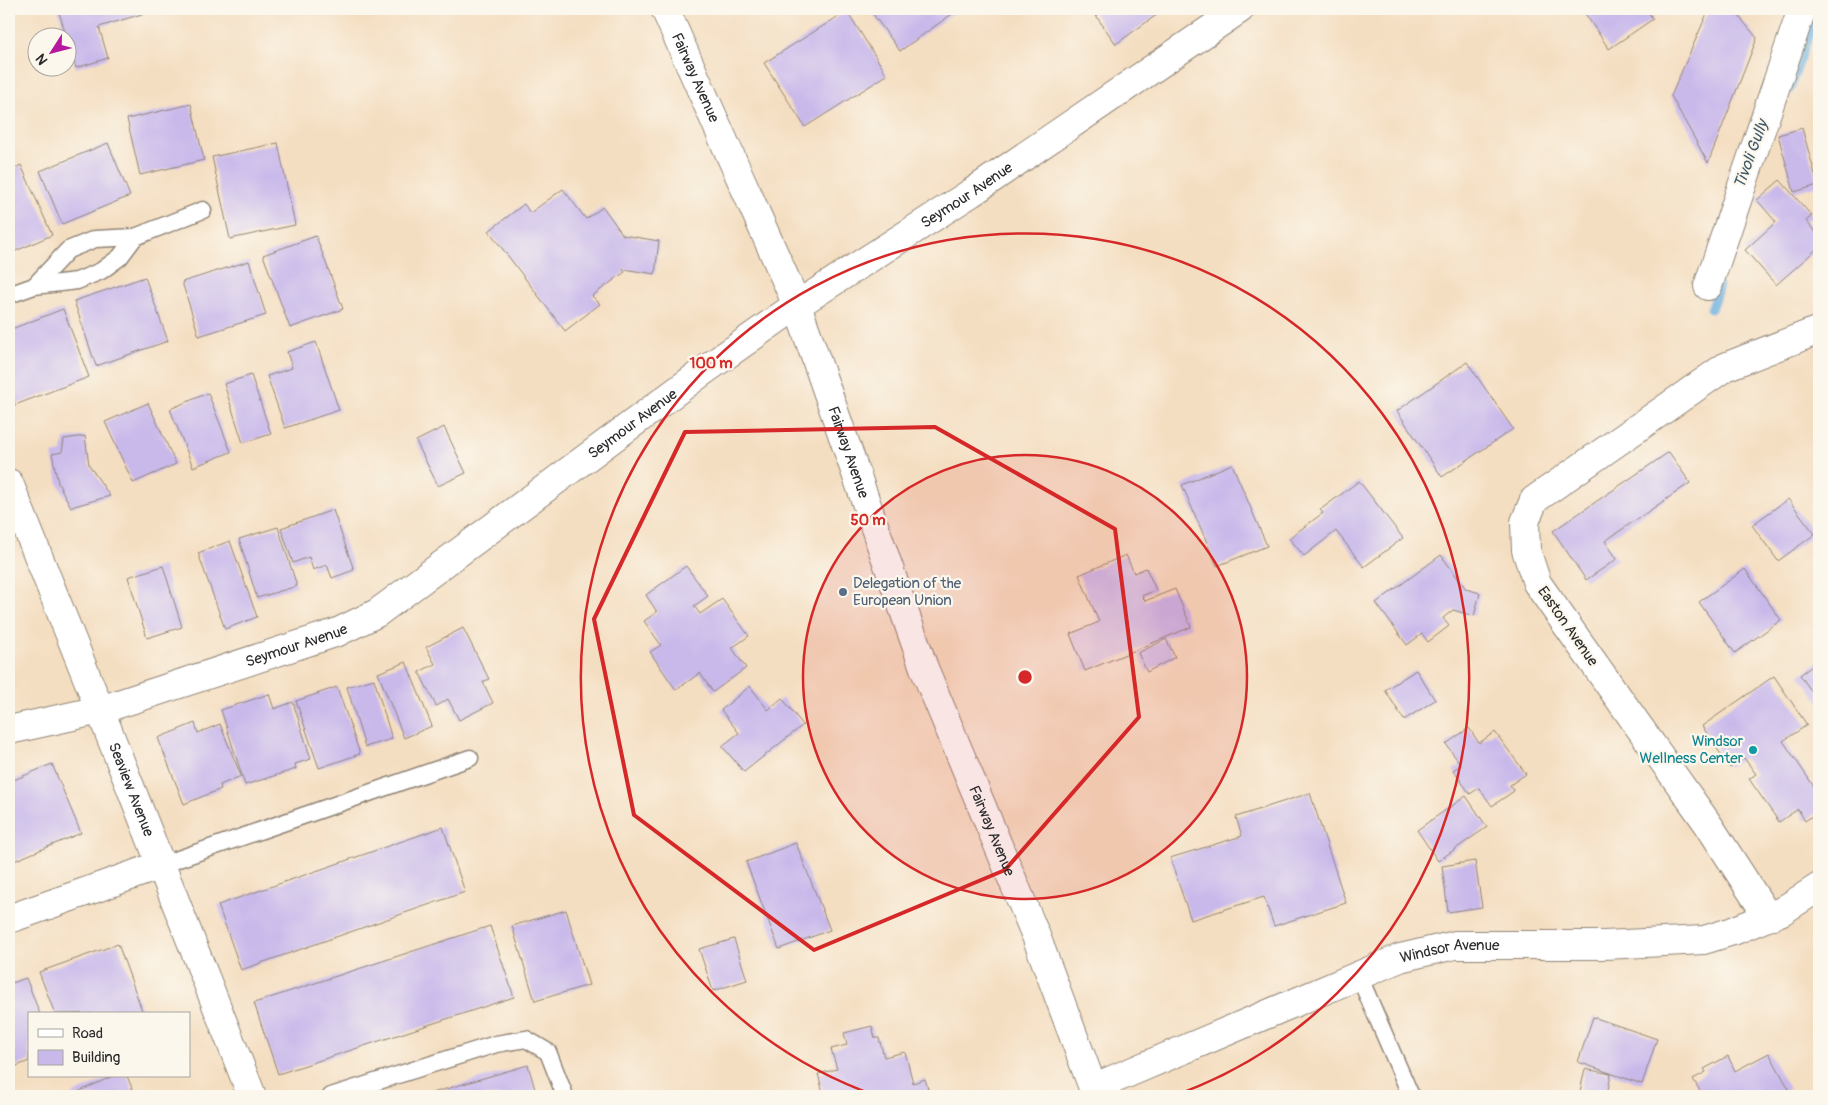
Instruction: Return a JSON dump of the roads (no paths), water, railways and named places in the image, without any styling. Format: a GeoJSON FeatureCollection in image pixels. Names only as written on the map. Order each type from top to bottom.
{"type":"FeatureCollection","features":[{"type":"Feature","properties":{"kind":"street","name":"Fairway Avenue"},"geometry":{"type":"LineString","coordinates":[[666,9],[796,305],[924,668],[1036,936],[1095,1092]]}},
{"type":"Feature","properties":{"kind":"street","name":"Seymour Avenue"},"geometry":{"type":"LineString","coordinates":[[9,730],[100,710],[338,632],[377,612],[796,305],[972,193],[1240,9]]}},
{"type":"Feature","properties":{"kind":"street"},"geometry":{"type":"LineString","coordinates":[[1708,286],[1802,9]]}},
{"type":"Feature","properties":{"kind":"street","name":"Easton Avenue"},"geometry":{"type":"LineString","coordinates":[[1768,917],[1708,824],[1537,583],[1526,550],[1525,522],[1534,500],[1725,367],[1819,330]]}},
{"type":"Feature","properties":{"kind":"street","name":"Seaview Avenue"},"geometry":{"type":"LineString","coordinates":[[9,483],[252,1096]]}},
{"type":"Feature","properties":{"kind":"street"},"geometry":{"type":"LineString","coordinates":[[9,918],[162,865]]}},
{"type":"Feature","properties":{"kind":"street","name":"Windsor Avenue"},"geometry":{"type":"LineString","coordinates":[[1095,1092],[1400,958],[1455,945],[1604,945],[1704,940],[1733,931],[1782,911],[1819,887]]}},
{"type":"Feature","properties":{"kind":"lane"},"geometry":{"type":"LineString","coordinates":[[34,286],[68,250],[95,239],[135,237],[203,210]]}},
{"type":"Feature","properties":{"kind":"lane"},"geometry":{"type":"LineString","coordinates":[[9,295],[34,286],[77,282],[101,271],[120,257],[135,237]]}},
{"type":"Feature","properties":{"kind":"lane"},"geometry":{"type":"LineString","coordinates":[[162,865],[470,758]]}},
{"type":"Feature","properties":{"kind":"lane"},"geometry":{"type":"LineString","coordinates":[[1359,976],[1411,1096]]}},
{"type":"Feature","properties":{"kind":"lane"},"geometry":{"type":"LineString","coordinates":[[331,1096],[496,1044],[526,1039],[548,1052],[565,1096]]}},
{"type":"Feature","properties":{"kind":"waterway","name":"Tivoli Gully"},"geometry":{"type":"LineString","coordinates":[[1789,90],[1818,9]]}},
{"type":"Feature","properties":{"kind":"waterway","name":"Tivoli Gully"},"geometry":{"type":"LineString","coordinates":[[1711,309],[1719,286]]}},
{"type":"Feature","properties":{"kind":"place","name":"Delegation of the European Union"},"geometry":{"type":"Point","coordinates":[843,592]}},
{"type":"Feature","properties":{"kind":"place","name":"Windsor Wellness Center"},"geometry":{"type":"Point","coordinates":[1753,750]}}]}
